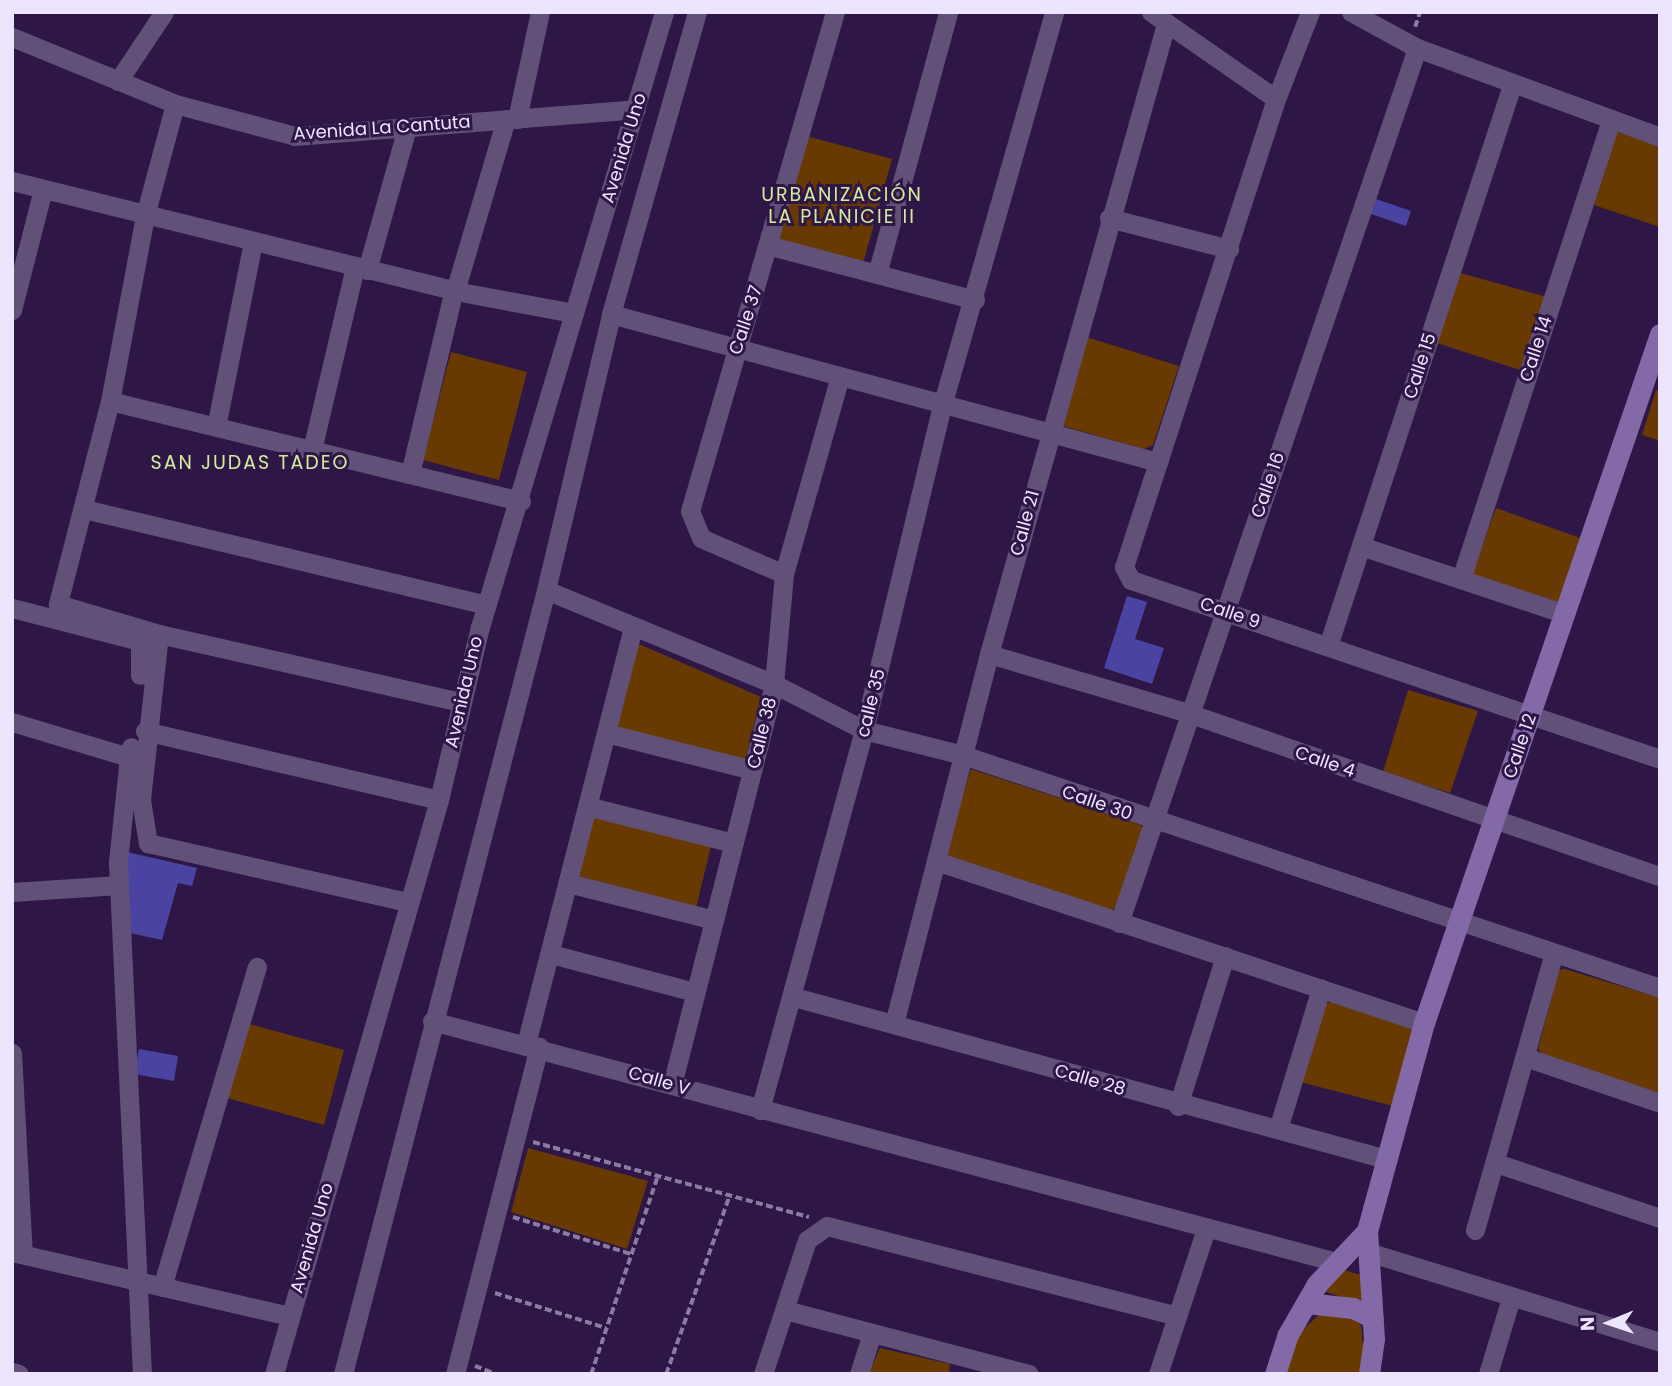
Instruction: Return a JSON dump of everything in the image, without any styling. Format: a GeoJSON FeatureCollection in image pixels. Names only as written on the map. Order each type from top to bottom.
{"type":"FeatureCollection","features":[{"type":"Feature","properties":{"kind":"street"},"geometry":{"type":"LineString","coordinates":[[118,81],[164,12]]}},
{"type":"Feature","properties":{"kind":"street"},"geometry":{"type":"LineString","coordinates":[[410,474],[454,297],[511,119],[540,12]]}},
{"type":"Feature","properties":{"kind":"street","name":"Avenida Uno"},"geometry":{"type":"LineString","coordinates":[[274,1374],[439,800],[486,605],[521,502],[664,12]]}},
{"type":"Feature","properties":{"kind":"street","name":"Avenida Uno"},"geometry":{"type":"LineString","coordinates":[[343,1374],[432,1021],[546,590],[611,314],[697,12]]}},
{"type":"Feature","properties":{"kind":"street","name":"Calle 37"},"geometry":{"type":"LineString","coordinates":[[784,574],[701,538],[692,526],[691,511],[735,350],[771,246],[835,12]]}},
{"type":"Feature","properties":{"kind":"street"},"geometry":{"type":"LineString","coordinates":[[877,274],[948,12]]}},
{"type":"Feature","properties":{"kind":"street","name":"calle 35"},"geometry":{"type":"LineString","coordinates":[[794,998],[864,730],[942,407],[975,300],[1054,12]]}},
{"type":"Feature","properties":{"kind":"street","name":"Calle 9"},"geometry":{"type":"LineString","coordinates":[[1310,12],[1276,99],[1124,567],[1131,580],[1660,759]]}},
{"type":"Feature","properties":{"kind":"street"},"geometry":{"type":"LineString","coordinates":[[1351,12],[1418,48],[1512,85],[1660,136]]}},
{"type":"Feature","properties":{"kind":"street"},"geometry":{"type":"LineString","coordinates":[[1158,18],[1276,99]]}},
{"type":"Feature","properties":{"kind":"street","name":"Calle 21"},"geometry":{"type":"LineString","coordinates":[[894,1024],[989,654],[1109,218],[1158,18]]}},
{"type":"Feature","properties":{"kind":"street","name":"Avenida La Cantuta"},"geometry":{"type":"LineString","coordinates":[[12,37],[175,104],[295,136],[636,109]]}},
{"type":"Feature","properties":{"kind":"street","name":"Calle 16"},"geometry":{"type":"LineString","coordinates":[[1119,923],[1418,48]]}},
{"type":"Feature","properties":{"kind":"street","name":"Calle 15"},"geometry":{"type":"LineString","coordinates":[[1328,646],[1512,85]]}},
{"type":"Feature","properties":{"kind":"street"},"geometry":{"type":"LineString","coordinates":[[175,104],[145,216],[110,401],[58,604],[159,634],[461,702]]}},
{"type":"Feature","properties":{"kind":"street","name":"Calle 14"},"geometry":{"type":"LineString","coordinates":[[1461,579],[1611,119]]}},
{"type":"Feature","properties":{"kind":"street"},"geometry":{"type":"LineString","coordinates":[[312,450],[361,269],[407,128]]}},
{"type":"Feature","properties":{"kind":"street"},"geometry":{"type":"LineString","coordinates":[[12,181],[361,269],[454,297],[574,313]]}},
{"type":"Feature","properties":{"kind":"street"},"geometry":{"type":"LineString","coordinates":[[13,303],[43,189]]}},
{"type":"Feature","properties":{"kind":"street"},"geometry":{"type":"LineString","coordinates":[[1109,218],[1229,249]]}},
{"type":"Feature","properties":{"kind":"street"},"geometry":{"type":"LineString","coordinates":[[216,427],[253,242]]}},
{"type":"Feature","properties":{"kind":"street"},"geometry":{"type":"LineString","coordinates":[[771,246],[975,300]]}},
{"type":"Feature","properties":{"kind":"street"},"geometry":{"type":"LineString","coordinates":[[611,314],[839,380],[942,407],[1050,430],[1158,462]]}},
{"type":"Feature","properties":{"kind":"street","name":"Calle 12"},"geometry":{"type":"LineString","coordinates":[[1368,1242],[1386,1159],[1424,1023],[1660,334]]}},
{"type":"Feature","properties":{"kind":"street","name":"Calle 38"},"geometry":{"type":"LineString","coordinates":[[672,1085],[774,684],[784,574],[839,380]]}},
{"type":"Feature","properties":{"kind":"street"},"geometry":{"type":"LineString","coordinates":[[110,401],[521,502]]}},
{"type":"Feature","properties":{"kind":"street"},"geometry":{"type":"LineString","coordinates":[[84,509],[486,605]]}},
{"type":"Feature","properties":{"kind":"street"},"geometry":{"type":"LineString","coordinates":[[1361,546],[1565,614]]}},
{"type":"Feature","properties":{"kind":"street","name":"Calle 30"},"geometry":{"type":"LineString","coordinates":[[546,590],[774,684],[864,730],[963,755],[1155,823],[1660,988]]}},
{"type":"Feature","properties":{"kind":"street"},"geometry":{"type":"LineString","coordinates":[[12,608],[140,641],[143,653],[129,757],[132,799],[142,835],[156,846],[408,902]]}},
{"type":"Feature","properties":{"kind":"street"},"geometry":{"type":"LineString","coordinates":[[455,1374],[515,1138],[551,954],[633,626]]}},
{"type":"Feature","properties":{"kind":"street"},"geometry":{"type":"LineString","coordinates":[[142,1374],[140,1282],[119,885],[159,634]]}},
{"type":"Feature","properties":{"kind":"street","name":"Calle 4"},"geometry":{"type":"LineString","coordinates":[[989,654],[1191,714],[1494,822],[1660,876]]}},
{"type":"Feature","properties":{"kind":"street"},"geometry":{"type":"LineString","coordinates":[[12,722],[129,757]]}},
{"type":"Feature","properties":{"kind":"street"},"geometry":{"type":"LineString","coordinates":[[145,731],[439,800]]}},
{"type":"Feature","properties":{"kind":"street"},"geometry":{"type":"LineString","coordinates":[[606,733],[752,771]]}},
{"type":"Feature","properties":{"kind":"street"},"geometry":{"type":"LineString","coordinates":[[587,806],[733,843]]}},
{"type":"Feature","properties":{"kind":"street"},"geometry":{"type":"LineString","coordinates":[[936,860],[1424,1023]]}},
{"type":"Feature","properties":{"kind":"street"},"geometry":{"type":"LineString","coordinates":[[568,883],[714,920]]}},
{"type":"Feature","properties":{"kind":"street"},"geometry":{"type":"LineString","coordinates":[[12,892],[119,885]]}},
{"type":"Feature","properties":{"kind":"street"},"geometry":{"type":"LineString","coordinates":[[1475,1230],[1554,953]]}},
{"type":"Feature","properties":{"kind":"street"},"geometry":{"type":"LineString","coordinates":[[551,954],[695,992]]}},
{"type":"Feature","properties":{"kind":"street"},"geometry":{"type":"LineString","coordinates":[[1178,1106],[1225,956]]}},
{"type":"Feature","properties":{"kind":"street"},"geometry":{"type":"LineString","coordinates":[[162,1287],[257,967]]}},
{"type":"Feature","properties":{"kind":"street"},"geometry":{"type":"LineString","coordinates":[[1278,1129],[1321,988]]}},
{"type":"Feature","properties":{"kind":"street"},"geometry":{"type":"LineString","coordinates":[[760,1110],[794,998]]}},
{"type":"Feature","properties":{"kind":"street","name":"Calle 28"},"geometry":{"type":"LineString","coordinates":[[794,998],[1178,1106],[1278,1129],[1386,1159]]}},
{"type":"Feature","properties":{"kind":"street","name":"Calle V"},"geometry":{"type":"LineString","coordinates":[[432,1021],[1333,1261]]}},
{"type":"Feature","properties":{"kind":"street"},"geometry":{"type":"LineString","coordinates":[[12,1053],[18,1253],[290,1316]]}},
{"type":"Feature","properties":{"kind":"street"},"geometry":{"type":"LineString","coordinates":[[1525,1057],[1660,1103]]}},
{"type":"Feature","properties":{"kind":"street"},"geometry":{"type":"LineString","coordinates":[[1496,1163],[1660,1218]]}},
{"type":"Feature","properties":{"kind":"street"},"geometry":{"type":"LineString","coordinates":[[763,1374],[807,1240],[827,1226],[1177,1316]]}},
{"type":"Feature","properties":{"kind":"street"},"geometry":{"type":"LineString","coordinates":[[1158,1374],[1206,1229]]}},
{"type":"Feature","properties":{"kind":"street"},"geometry":{"type":"LineString","coordinates":[[1368,1242],[1373,1318],[1369,1374]]}},
{"type":"Feature","properties":{"kind":"street"},"geometry":{"type":"LineString","coordinates":[[1275,1374],[1306,1303],[1333,1261],[1368,1242],[1511,1298],[1660,1342]]}},
{"type":"Feature","properties":{"kind":"street"},"geometry":{"type":"LineString","coordinates":[[1488,1374],[1511,1298]]}},
{"type":"Feature","properties":{"kind":"street"},"geometry":{"type":"LineString","coordinates":[[1306,1303],[1326,1303],[1373,1318]]}},
{"type":"Feature","properties":{"kind":"street"},"geometry":{"type":"LineString","coordinates":[[785,1310],[873,1333],[960,1365],[1029,1374]]}},
{"type":"Feature","properties":{"kind":"street"},"geometry":{"type":"LineString","coordinates":[[859,1374],[873,1333]]}},
{"type":"Feature","properties":{"kind":"street"},"geometry":{"type":"LineString","coordinates":[[12,1372],[19,1374]]}},
{"type":"Feature","properties":{"kind":"path"},"geometry":{"type":"LineString","coordinates":[[515,1138],[730,1194],[827,1226]]}},
{"type":"Feature","properties":{"kind":"path"},"geometry":{"type":"LineString","coordinates":[[591,1374],[658,1175]]}},
{"type":"Feature","properties":{"kind":"path"},"geometry":{"type":"LineString","coordinates":[[666,1374],[730,1194]]}},
{"type":"Feature","properties":{"kind":"path"},"geometry":{"type":"LineString","coordinates":[[496,1211],[631,1254]]}},
{"type":"Feature","properties":{"kind":"path"},"geometry":{"type":"LineString","coordinates":[[477,1287],[606,1328]]}},
{"type":"Feature","properties":{"kind":"shaded area"},"geometry":{"type":"Polygon","coordinates":[[[1617,132],[1660,146],[1660,227],[1594,205],[1617,132]]]}},
{"type":"Feature","properties":{"kind":"shaded area"},"geometry":{"type":"Polygon","coordinates":[[[806,136],[892,159],[864,260],[855,265],[778,240],[806,136]]]}},
{"type":"Feature","properties":{"kind":"shaded area"},"geometry":{"type":"Polygon","coordinates":[[[1460,273],[1547,297],[1520,370],[1437,343],[1460,273]]]}},
{"type":"Feature","properties":{"kind":"shaded area"},"geometry":{"type":"Polygon","coordinates":[[[1083,336],[1179,366],[1153,445],[1144,449],[1063,426],[1083,336]]]}},
{"type":"Feature","properties":{"kind":"shaded area"},"geometry":{"type":"Polygon","coordinates":[[[451,352],[527,372],[499,480],[423,460],[451,352]]]}},
{"type":"Feature","properties":{"kind":"shaded area"},"geometry":{"type":"Polygon","coordinates":[[[1656,390],[1660,391],[1660,441],[1642,435],[1656,390]]]}},
{"type":"Feature","properties":{"kind":"shaded area"},"geometry":{"type":"Polygon","coordinates":[[[1496,508],[1580,538],[1558,602],[1472,575],[1496,508]]]}},
{"type":"Feature","properties":{"kind":"shaded area"},"geometry":{"type":"Polygon","coordinates":[[[632,641],[761,697],[744,765],[612,729],[632,641]]]}},
{"type":"Feature","properties":{"kind":"shaded area"},"geometry":{"type":"Polygon","coordinates":[[[1408,690],[1478,711],[1450,793],[1383,772],[1408,690]]]}},
{"type":"Feature","properties":{"kind":"shaded area"},"geometry":{"type":"Polygon","coordinates":[[[971,769],[1141,825],[1144,832],[1118,908],[1107,911],[949,857],[945,850],[971,769]]]}},
{"type":"Feature","properties":{"kind":"shaded area"},"geometry":{"type":"Polygon","coordinates":[[[588,812],[711,846],[696,908],[575,880],[588,812]]]}},
{"type":"Feature","properties":{"kind":"shaded area"},"geometry":{"type":"Polygon","coordinates":[[[1565,969],[1660,998],[1660,1094],[1545,1057],[1538,1049],[1559,970],[1565,969]]]}},
{"type":"Feature","properties":{"kind":"shaded area"},"geometry":{"type":"Polygon","coordinates":[[[1333,1001],[1412,1027],[1415,1037],[1393,1106],[1300,1082],[1326,1004],[1333,1001]]]}},
{"type":"Feature","properties":{"kind":"shaded area"},"geometry":{"type":"Polygon","coordinates":[[[246,1023],[344,1050],[324,1125],[227,1098],[246,1023]]]}},
{"type":"Feature","properties":{"kind":"shaded area"},"geometry":{"type":"Polygon","coordinates":[[[528,1148],[648,1181],[627,1249],[511,1212],[528,1148]]]}},
{"type":"Feature","properties":{"kind":"shaded area"},"geometry":{"type":"Polygon","coordinates":[[[1340,1269],[1365,1276],[1364,1304],[1323,1291],[1340,1269]]]}},
{"type":"Feature","properties":{"kind":"shaded area"},"geometry":{"type":"Polygon","coordinates":[[[1322,1312],[1351,1314],[1361,1326],[1366,1374],[1280,1374],[1291,1341],[1322,1312]]]}},
{"type":"Feature","properties":{"kind":"shaded area"},"geometry":{"type":"Polygon","coordinates":[[[880,1348],[950,1364],[949,1374],[869,1374],[880,1348]]]}},
{"type":"Feature","properties":{"kind":"building"},"geometry":{"type":"Polygon","coordinates":[[[1373,198],[1411,211],[1406,226],[1368,213],[1373,198]]]}},
{"type":"Feature","properties":{"kind":"building"},"geometry":{"type":"Polygon","coordinates":[[[1127,596],[1147,602],[1135,639],[1164,648],[1152,684],[1104,668],[1127,596]]]}},
{"type":"Feature","properties":{"kind":"building"},"geometry":{"type":"Polygon","coordinates":[[[123,851],[197,868],[192,886],[178,883],[162,940],[125,932],[123,851]]]}},
{"type":"Feature","properties":{"kind":"building"},"geometry":{"type":"Polygon","coordinates":[[[139,1049],[178,1056],[174,1081],[134,1074],[139,1049]]]}},
{"type":"Feature","properties":{"kind":"district","name":"URBANIZACIÓN LA PLANICIE II"},"geometry":{"type":"Point","coordinates":[842,206]}},
{"type":"Feature","properties":{"kind":"district","name":"SAN JUDAS TADEO"},"geometry":{"type":"Point","coordinates":[250,463]}}]}
